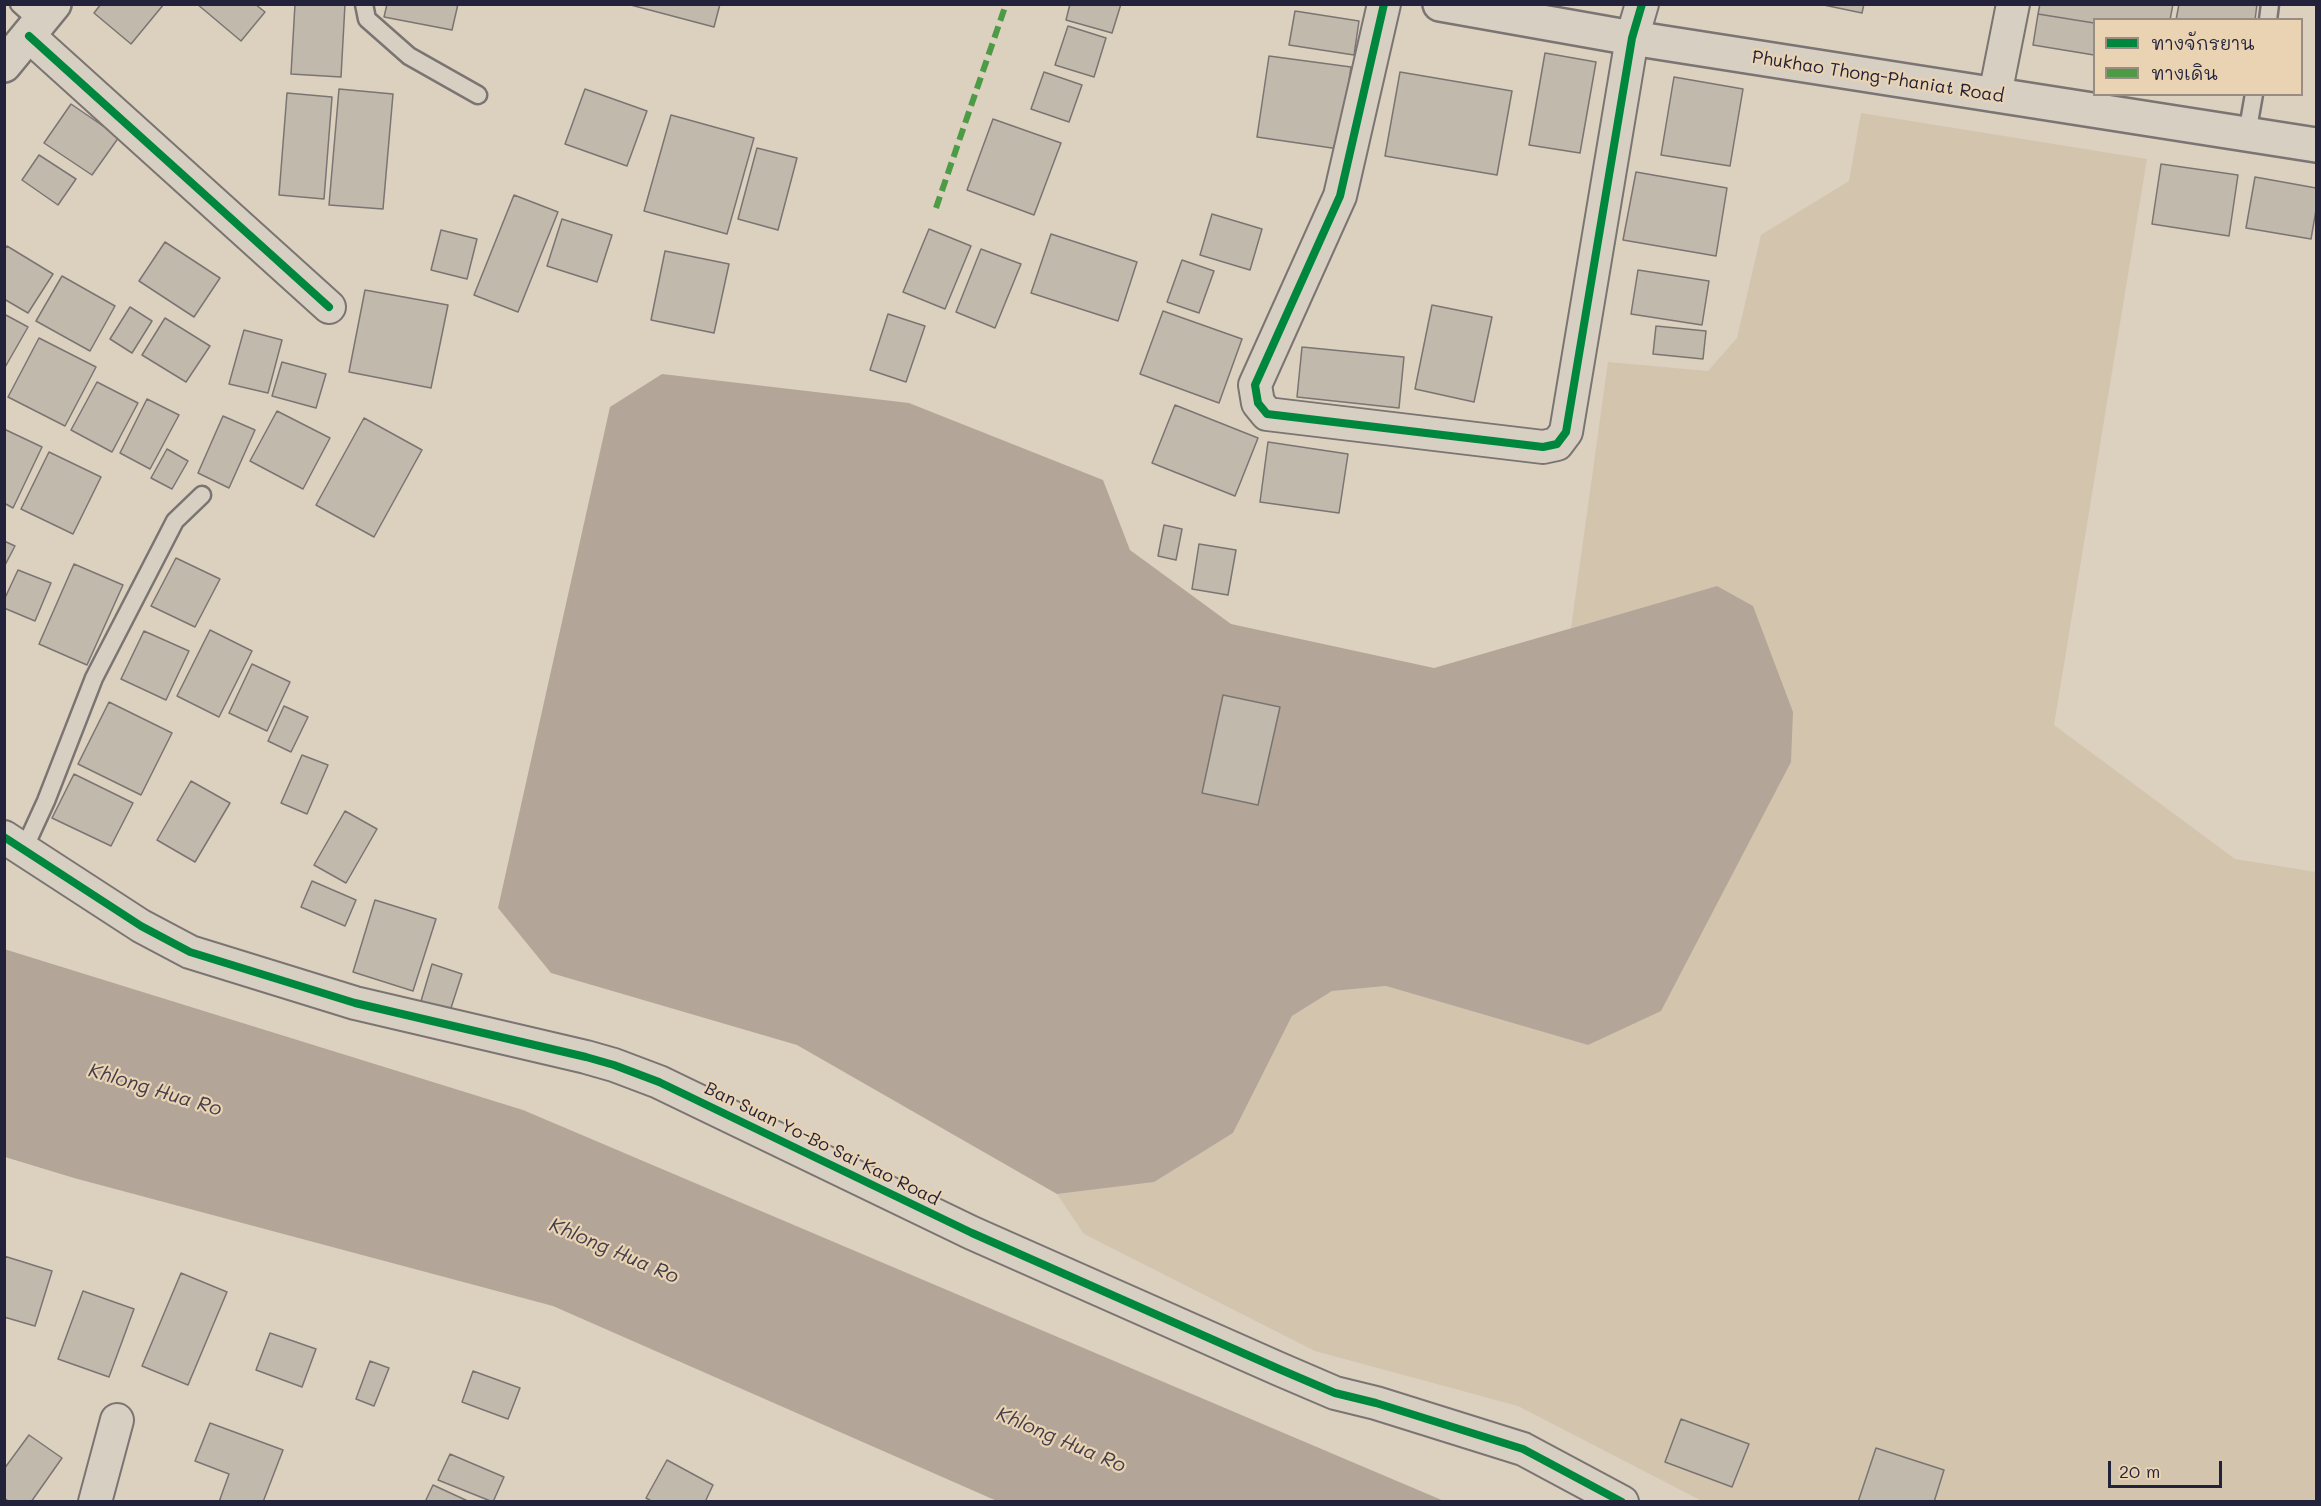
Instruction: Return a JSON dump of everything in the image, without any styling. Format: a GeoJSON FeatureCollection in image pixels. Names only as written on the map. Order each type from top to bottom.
{"type":"FeatureCollection","features":[{"type":"Feature","properties":{"kind":"main road","name":"Phukhao Thong-Phaniat Road"},"geometry":{"type":"LineString","coordinates":[[1440,4],[1632,38],[2316,145]]}},
{"type":"Feature","properties":{"kind":"main road"},"geometry":{"type":"LineString","coordinates":[[4,65],[35,17]]}},
{"type":"Feature","properties":{"kind":"street"},"geometry":{"type":"LineString","coordinates":[[1384,4],[1340,196],[1256,385],[1258,403],[1267,414],[1543,447],[1557,444],[1566,432],[1632,38],[1642,4]]}},
{"type":"Feature","properties":{"kind":"street"},"geometry":{"type":"LineString","coordinates":[[1995,95],[2013,4]]}},
{"type":"Feature","properties":{"kind":"street"},"geometry":{"type":"LineString","coordinates":[[35,17],[330,307]]}},
{"type":"Feature","properties":{"kind":"street","name":"Ban Suan Yo-Bo Sai Kao Road"},"geometry":{"type":"LineString","coordinates":[[14,843],[141,926],[190,952],[355,1003],[586,1057],[636,1073],[972,1233],[1279,1369],[1335,1393],[1376,1403],[1523,1449],[1622,1502]]}},
{"type":"Feature","properties":{"kind":"street"},"geometry":{"type":"LineString","coordinates":[[95,1502],[117,1420]]}},
{"type":"Feature","properties":{"kind":"lane"},"geometry":{"type":"LineString","coordinates":[[364,4],[368,19],[409,56],[478,95]]}},
{"type":"Feature","properties":{"kind":"lane"},"geometry":{"type":"LineString","coordinates":[[2247,134],[2254,96]]}},
{"type":"Feature","properties":{"kind":"lane"},"geometry":{"type":"LineString","coordinates":[[14,843],[46,801],[94,678],[175,521],[202,495]]}},
{"type":"Feature","properties":{"kind":"shaded area"},"geometry":{"type":"Polygon","coordinates":[[[1861,113],[2147,159],[2054,725],[2235,859],[2316,872],[2316,1501],[1702,1501],[1518,1406],[1315,1351],[1084,1234],[1057,1194],[1154,1181],[1233,1133],[1292,1016],[1332,991],[1386,986],[1588,1045],[1718,586],[1571,628],[1608,362],[1708,371],[1737,338],[1761,235],[1849,181],[1861,113]]]}},
{"type":"Feature","properties":{"kind":"water"},"geometry":{"type":"Polygon","coordinates":[[[662,374],[909,403],[1103,480],[1130,550],[1231,624],[1434,668],[1717,586],[1753,606],[1793,712],[1791,762],[1661,1011],[1588,1045],[1386,986],[1332,991],[1292,1016],[1233,1133],[1154,1182],[1057,1194],[797,1045],[551,973],[498,908],[610,407],[662,374]]]}},
{"type":"Feature","properties":{"kind":"water","name":"Khlong Hua Ro"},"geometry":{"type":"Polygon","coordinates":[[[4,949],[523,1110],[1444,1501],[997,1501],[553,1306],[74,1178],[5,1157],[4,949]]]}},
{"type":"Feature","properties":{"kind":"building"},"geometry":{"type":"Polygon","coordinates":[[[101,4],[164,4],[131,44],[94,13],[101,4]]]}},
{"type":"Feature","properties":{"kind":"building"},"geometry":{"type":"Polygon","coordinates":[[[197,4],[255,4],[265,12],[241,41],[197,4]]]}},
{"type":"Feature","properties":{"kind":"building"},"geometry":{"type":"Polygon","coordinates":[[[295,4],[345,4],[341,77],[291,74],[295,4]]]}},
{"type":"Feature","properties":{"kind":"building"},"geometry":{"type":"Polygon","coordinates":[[[387,4],[458,4],[452,30],[384,17],[387,4]]]}},
{"type":"Feature","properties":{"kind":"building"},"geometry":{"type":"Polygon","coordinates":[[[627,4],[720,4],[714,27],[627,4]]]}},
{"type":"Feature","properties":{"kind":"building"},"geometry":{"type":"Polygon","coordinates":[[[1070,4],[1121,4],[1112,33],[1066,20],[1070,4]]]}},
{"type":"Feature","properties":{"kind":"building"},"geometry":{"type":"Polygon","coordinates":[[[1819,4],[1864,4],[1862,13],[1819,4]]]}},
{"type":"Feature","properties":{"kind":"building"},"geometry":{"type":"Polygon","coordinates":[[[2040,4],[2173,4],[2170,18],[2093,18],[2093,23],[2038,14],[2040,4]]]}},
{"type":"Feature","properties":{"kind":"building"},"geometry":{"type":"Polygon","coordinates":[[[2179,4],[2257,4],[2255,18],[2176,18],[2179,4]]]}},
{"type":"Feature","properties":{"kind":"building"},"geometry":{"type":"Polygon","coordinates":[[[1295,11],[1359,21],[1354,55],[1289,45],[1295,11]]]}},
{"type":"Feature","properties":{"kind":"building"},"geometry":{"type":"Polygon","coordinates":[[[2038,14],[2093,23],[2093,55],[2033,45],[2038,14]]]}},
{"type":"Feature","properties":{"kind":"building"},"geometry":{"type":"Polygon","coordinates":[[[1068,26],[1106,38],[1094,77],[1055,65],[1068,26]]]}},
{"type":"Feature","properties":{"kind":"building"},"geometry":{"type":"Polygon","coordinates":[[[1545,53],[1596,62],[1580,153],[1529,145],[1545,53]]]}},
{"type":"Feature","properties":{"kind":"building"},"geometry":{"type":"Polygon","coordinates":[[[1269,56],[1351,67],[1339,149],[1257,137],[1269,56]]]}},
{"type":"Feature","properties":{"kind":"building"},"geometry":{"type":"Polygon","coordinates":[[[1044,72],[1082,85],[1069,122],[1031,109],[1044,72]]]}},
{"type":"Feature","properties":{"kind":"building"},"geometry":{"type":"Polygon","coordinates":[[[1400,72],[1512,91],[1497,175],[1385,156],[1400,72]]]}},
{"type":"Feature","properties":{"kind":"building"},"geometry":{"type":"Polygon","coordinates":[[[1674,77],[1743,89],[1730,166],[1661,155],[1674,77]]]}},
{"type":"Feature","properties":{"kind":"building"},"geometry":{"type":"Polygon","coordinates":[[[339,89],[393,94],[383,209],[329,205],[339,89]]]}},
{"type":"Feature","properties":{"kind":"building"},"geometry":{"type":"Polygon","coordinates":[[[585,89],[647,111],[627,166],[565,144],[585,89]]]}},
{"type":"Feature","properties":{"kind":"building"},"geometry":{"type":"Polygon","coordinates":[[[287,93],[332,97],[324,199],[279,195],[287,93]]]}},
{"type":"Feature","properties":{"kind":"building"},"geometry":{"type":"Polygon","coordinates":[[[71,104],[119,137],[92,175],[44,143],[71,104]]]}},
{"type":"Feature","properties":{"kind":"building"},"geometry":{"type":"Polygon","coordinates":[[[671,115],[754,138],[727,234],[644,211],[671,115]]]}},
{"type":"Feature","properties":{"kind":"building"},"geometry":{"type":"Polygon","coordinates":[[[993,119],[1061,143],[1034,215],[967,190],[993,119]]]}},
{"type":"Feature","properties":{"kind":"building"},"geometry":{"type":"Polygon","coordinates":[[[757,148],[797,158],[778,230],[738,219],[757,148]]]}},
{"type":"Feature","properties":{"kind":"building"},"geometry":{"type":"Polygon","coordinates":[[[39,155],[76,179],[58,205],[22,180],[39,155]]]}},
{"type":"Feature","properties":{"kind":"building"},"geometry":{"type":"Polygon","coordinates":[[[2161,164],[2238,175],[2229,236],[2152,224],[2161,164]]]}},
{"type":"Feature","properties":{"kind":"building"},"geometry":{"type":"Polygon","coordinates":[[[1636,172],[1727,188],[1716,256],[1623,240],[1636,172]]]}},
{"type":"Feature","properties":{"kind":"building"},"geometry":{"type":"Polygon","coordinates":[[[2255,177],[2316,188],[2316,210],[2311,239],[2246,228],[2255,177]]]}},
{"type":"Feature","properties":{"kind":"building"},"geometry":{"type":"Polygon","coordinates":[[[514,195],[558,212],[518,312],[474,295],[514,195]]]}},
{"type":"Feature","properties":{"kind":"building"},"geometry":{"type":"Polygon","coordinates":[[[1212,214],[1262,229],[1250,270],[1200,255],[1212,214]]]}},
{"type":"Feature","properties":{"kind":"building"},"geometry":{"type":"Polygon","coordinates":[[[562,219],[612,235],[597,282],[547,266],[562,219]]]}},
{"type":"Feature","properties":{"kind":"building"},"geometry":{"type":"Polygon","coordinates":[[[929,229],[971,246],[945,309],[903,292],[929,229]]]}},
{"type":"Feature","properties":{"kind":"building"},"geometry":{"type":"Polygon","coordinates":[[[441,230],[477,239],[467,279],[431,270],[441,230]]]}},
{"type":"Feature","properties":{"kind":"building"},"geometry":{"type":"Polygon","coordinates":[[[1051,234],[1137,262],[1118,321],[1031,293],[1051,234]]]}},
{"type":"Feature","properties":{"kind":"building"},"geometry":{"type":"Polygon","coordinates":[[[165,242],[220,278],[194,317],[139,281],[165,242]]]}},
{"type":"Feature","properties":{"kind":"building"},"geometry":{"type":"Polygon","coordinates":[[[7,246],[53,274],[28,313],[4,299],[4,250],[7,246]]]}},
{"type":"Feature","properties":{"kind":"building"},"geometry":{"type":"Polygon","coordinates":[[[981,249],[1021,264],[995,328],[956,312],[981,249]]]}},
{"type":"Feature","properties":{"kind":"building"},"geometry":{"type":"Polygon","coordinates":[[[665,251],[729,264],[714,333],[651,320],[665,251]]]}},
{"type":"Feature","properties":{"kind":"building"},"geometry":{"type":"Polygon","coordinates":[[[1182,260],[1214,271],[1199,313],[1167,302],[1182,260]]]}},
{"type":"Feature","properties":{"kind":"building"},"geometry":{"type":"Polygon","coordinates":[[[1638,270],[1709,281],[1702,325],[1631,314],[1638,270]]]}},
{"type":"Feature","properties":{"kind":"building"},"geometry":{"type":"Polygon","coordinates":[[[62,276],[115,306],[90,351],[36,321],[62,276]]]}},
{"type":"Feature","properties":{"kind":"building"},"geometry":{"type":"Polygon","coordinates":[[[365,290],[448,305],[431,388],[349,372],[365,290]]]}},
{"type":"Feature","properties":{"kind":"building"},"geometry":{"type":"Polygon","coordinates":[[[1432,305],[1492,317],[1474,402],[1415,389],[1432,305]]]}},
{"type":"Feature","properties":{"kind":"building"},"geometry":{"type":"Polygon","coordinates":[[[130,307],[152,321],[132,353],[110,339],[130,307]]]}},
{"type":"Feature","properties":{"kind":"building"},"geometry":{"type":"Polygon","coordinates":[[[1163,311],[1242,339],[1219,403],[1140,374],[1163,311]]]}},
{"type":"Feature","properties":{"kind":"building"},"geometry":{"type":"Polygon","coordinates":[[[4,314],[28,327],[4,369],[4,314]]]}},
{"type":"Feature","properties":{"kind":"building"},"geometry":{"type":"Polygon","coordinates":[[[888,314],[925,326],[906,382],[870,370],[888,314]]]}},
{"type":"Feature","properties":{"kind":"building"},"geometry":{"type":"Polygon","coordinates":[[[165,318],[210,346],[186,382],[142,355],[165,318]]]}},
{"type":"Feature","properties":{"kind":"building"},"geometry":{"type":"Polygon","coordinates":[[[1656,326],[1706,331],[1703,359],[1653,354],[1656,326]]]}},
{"type":"Feature","properties":{"kind":"building"},"geometry":{"type":"Polygon","coordinates":[[[244,330],[282,340],[268,393],[229,384],[244,330]]]}},
{"type":"Feature","properties":{"kind":"building"},"geometry":{"type":"Polygon","coordinates":[[[39,338],[96,367],[65,426],[8,397],[39,338]]]}},
{"type":"Feature","properties":{"kind":"building"},"geometry":{"type":"Polygon","coordinates":[[[1302,347],[1404,357],[1399,408],[1297,397],[1302,347]]]}},
{"type":"Feature","properties":{"kind":"building"},"geometry":{"type":"Polygon","coordinates":[[[282,362],[326,374],[316,408],[272,396],[282,362]]]}},
{"type":"Feature","properties":{"kind":"building"},"geometry":{"type":"Polygon","coordinates":[[[97,382],[138,403],[112,452],[71,430],[97,382]]]}},
{"type":"Feature","properties":{"kind":"building"},"geometry":{"type":"Polygon","coordinates":[[[147,399],[179,415],[150,469],[120,453],[147,399]]]}},
{"type":"Feature","properties":{"kind":"building"},"geometry":{"type":"Polygon","coordinates":[[[1175,405],[1258,438],[1235,496],[1152,463],[1175,405]]]}},
{"type":"Feature","properties":{"kind":"building"},"geometry":{"type":"Polygon","coordinates":[[[277,411],[330,438],[303,489],[250,461],[277,411]]]}},
{"type":"Feature","properties":{"kind":"building"},"geometry":{"type":"Polygon","coordinates":[[[223,416],[255,430],[229,488],[198,473],[223,416]]]}},
{"type":"Feature","properties":{"kind":"building"},"geometry":{"type":"Polygon","coordinates":[[[364,418],[422,450],[374,537],[316,505],[364,418]]]}},
{"type":"Feature","properties":{"kind":"building"},"geometry":{"type":"Polygon","coordinates":[[[4,429],[42,447],[13,508],[4,503],[4,429]]]}},
{"type":"Feature","properties":{"kind":"building"},"geometry":{"type":"Polygon","coordinates":[[[1268,442],[1348,454],[1339,513],[1260,502],[1268,442]]]}},
{"type":"Feature","properties":{"kind":"building"},"geometry":{"type":"Polygon","coordinates":[[[167,449],[188,461],[172,489],[151,478],[167,449]]]}},
{"type":"Feature","properties":{"kind":"building"},"geometry":{"type":"Polygon","coordinates":[[[49,452],[101,477],[73,534],[21,509],[49,452]]]}},
{"type":"Feature","properties":{"kind":"building"},"geometry":{"type":"Polygon","coordinates":[[[1164,525],[1182,529],[1176,560],[1158,556],[1164,525]]]}},
{"type":"Feature","properties":{"kind":"building"},"geometry":{"type":"Polygon","coordinates":[[[4,541],[15,546],[4,567],[4,541]]]}},
{"type":"Feature","properties":{"kind":"building"},"geometry":{"type":"Polygon","coordinates":[[[1199,544],[1236,550],[1228,595],[1192,589],[1199,544]]]}},
{"type":"Feature","properties":{"kind":"building"},"geometry":{"type":"Polygon","coordinates":[[[176,558],[220,579],[195,627],[151,606],[176,558]]]}},
{"type":"Feature","properties":{"kind":"building"},"geometry":{"type":"Polygon","coordinates":[[[74,564],[123,585],[87,665],[39,644],[74,564]]]}},
{"type":"Feature","properties":{"kind":"building"},"geometry":{"type":"Polygon","coordinates":[[[18,570],[51,583],[35,621],[4,608],[4,600],[18,570]]]}},
{"type":"Feature","properties":{"kind":"building"},"geometry":{"type":"Polygon","coordinates":[[[210,630],[252,651],[219,717],[177,696],[210,630]]]}},
{"type":"Feature","properties":{"kind":"building"},"geometry":{"type":"Polygon","coordinates":[[[144,631],[189,651],[166,700],[121,679],[144,631]]]}},
{"type":"Feature","properties":{"kind":"building"},"geometry":{"type":"Polygon","coordinates":[[[252,664],[290,682],[267,731],[229,713],[252,664]]]}},
{"type":"Feature","properties":{"kind":"building"},"geometry":{"type":"Polygon","coordinates":[[[1223,695],[1280,707],[1258,805],[1202,793],[1223,695]]]}},
{"type":"Feature","properties":{"kind":"building"},"geometry":{"type":"Polygon","coordinates":[[[109,702],[172,733],[141,795],[78,764],[109,702]]]}},
{"type":"Feature","properties":{"kind":"building"},"geometry":{"type":"Polygon","coordinates":[[[284,706],[308,717],[291,752],[268,741],[284,706]]]}},
{"type":"Feature","properties":{"kind":"building"},"geometry":{"type":"Polygon","coordinates":[[[302,755],[328,765],[307,814],[281,803],[302,755]]]}},
{"type":"Feature","properties":{"kind":"building"},"geometry":{"type":"Polygon","coordinates":[[[74,774],[133,803],[111,846],[52,818],[74,774]]]}},
{"type":"Feature","properties":{"kind":"building"},"geometry":{"type":"Polygon","coordinates":[[[191,781],[230,803],[195,862],[157,840],[191,781]]]}},
{"type":"Feature","properties":{"kind":"building"},"geometry":{"type":"Polygon","coordinates":[[[345,811],[377,829],[346,883],[314,865],[345,811]]]}},
{"type":"Feature","properties":{"kind":"building"},"geometry":{"type":"Polygon","coordinates":[[[312,881],[356,900],[345,926],[301,907],[312,881]]]}},
{"type":"Feature","properties":{"kind":"building"},"geometry":{"type":"Polygon","coordinates":[[[375,900],[436,919],[413,991],[353,972],[375,900]]]}},
{"type":"Feature","properties":{"kind":"building"},"geometry":{"type":"Polygon","coordinates":[[[432,964],[462,974],[450,1011],[421,1001],[432,964]]]}},
{"type":"Feature","properties":{"kind":"building"},"geometry":{"type":"Polygon","coordinates":[[[4,1256],[52,1271],[35,1326],[4,1317],[4,1256]]]}},
{"type":"Feature","properties":{"kind":"building"},"geometry":{"type":"Polygon","coordinates":[[[181,1273],[227,1292],[188,1385],[142,1366],[181,1273]]]}},
{"type":"Feature","properties":{"kind":"building"},"geometry":{"type":"Polygon","coordinates":[[[83,1291],[134,1309],[109,1377],[58,1359],[83,1291]]]}},
{"type":"Feature","properties":{"kind":"building"},"geometry":{"type":"Polygon","coordinates":[[[270,1333],[316,1349],[302,1387],[256,1370],[270,1333]]]}},
{"type":"Feature","properties":{"kind":"building"},"geometry":{"type":"Polygon","coordinates":[[[370,1361],[389,1368],[374,1406],[356,1399],[370,1361]]]}},
{"type":"Feature","properties":{"kind":"building"},"geometry":{"type":"Polygon","coordinates":[[[473,1371],[520,1388],[508,1419],[462,1402],[473,1371]]]}},
{"type":"Feature","properties":{"kind":"building"},"geometry":{"type":"Polygon","coordinates":[[[1681,1419],[1749,1444],[1732,1487],[1665,1462],[1681,1419]]]}},
{"type":"Feature","properties":{"kind":"building"},"geometry":{"type":"Polygon","coordinates":[[[210,1423],[283,1450],[263,1502],[219,1502],[229,1474],[195,1461],[210,1423]]]}},
{"type":"Feature","properties":{"kind":"building"},"geometry":{"type":"Polygon","coordinates":[[[29,1435],[62,1458],[31,1502],[10,1502],[4,1498],[4,1469],[29,1435]]]}},
{"type":"Feature","properties":{"kind":"building"},"geometry":{"type":"Polygon","coordinates":[[[1876,1448],[1944,1470],[1934,1502],[1858,1502],[1876,1448]]]}},
{"type":"Feature","properties":{"kind":"building"},"geometry":{"type":"Polygon","coordinates":[[[450,1454],[504,1477],[493,1502],[438,1480],[450,1454]]]}},
{"type":"Feature","properties":{"kind":"building"},"geometry":{"type":"Polygon","coordinates":[[[667,1460],[713,1485],[705,1502],[653,1502],[646,1498],[667,1460]]]}},
{"type":"Feature","properties":{"kind":"building"},"geometry":{"type":"Polygon","coordinates":[[[433,1485],[470,1502],[425,1502],[433,1485]]]}},
{"type":"Feature","properties":{"kind":"marked path"},"geometry":{"type":"LineString","coordinates":[[936,208],[1006,4]]}},
{"type":"Feature","properties":{"kind":"cycle path"},"geometry":{"type":"LineString","coordinates":[[1384,4],[1340,196],[1255,385],[1258,403],[1267,414],[1543,447],[1557,444],[1566,432],[1632,38],[1642,4]]}},
{"type":"Feature","properties":{"kind":"cycle path"},"geometry":{"type":"LineString","coordinates":[[29,36],[329,307]]}},
{"type":"Feature","properties":{"kind":"cycle path"},"geometry":{"type":"LineString","coordinates":[[4,837],[141,926],[190,952],[355,1003],[586,1057],[659,1082],[972,1233],[1279,1369],[1335,1393],[1376,1403],[1523,1449],[1622,1502]]}}]}
